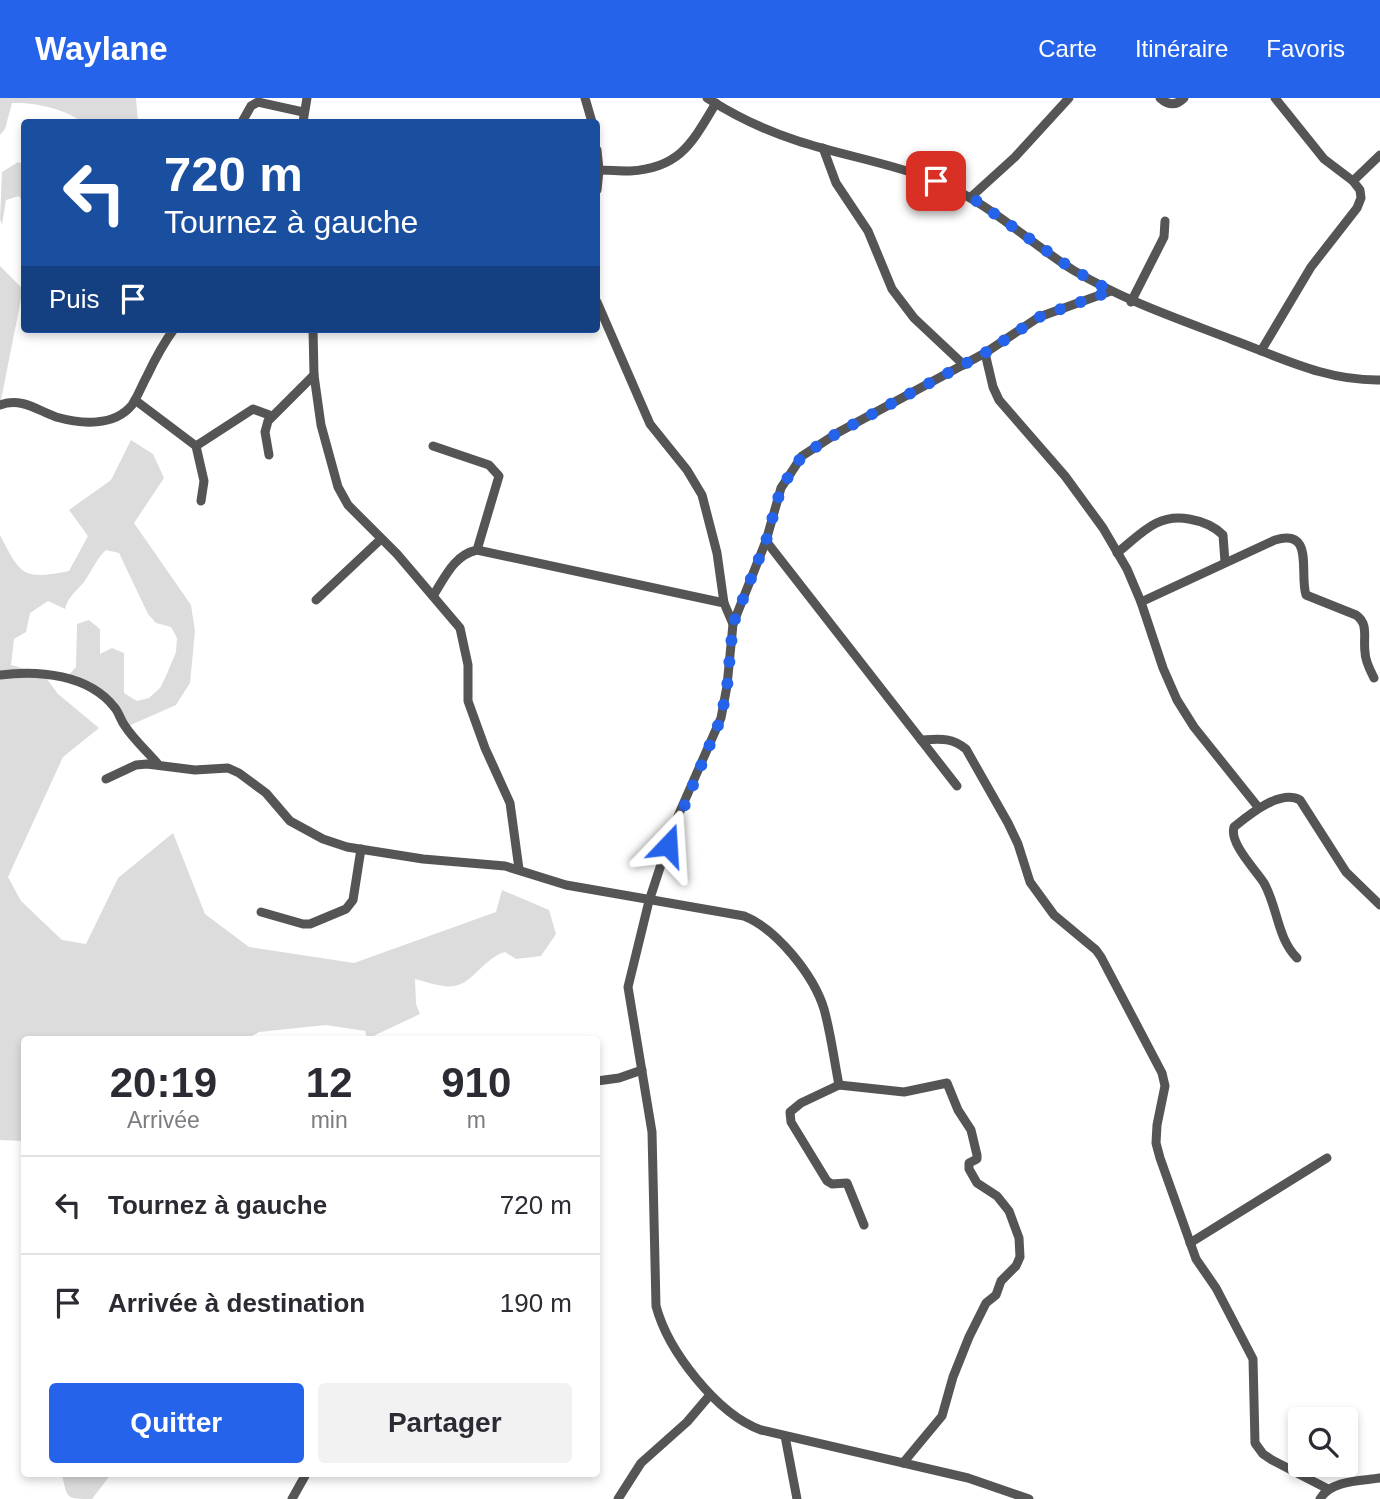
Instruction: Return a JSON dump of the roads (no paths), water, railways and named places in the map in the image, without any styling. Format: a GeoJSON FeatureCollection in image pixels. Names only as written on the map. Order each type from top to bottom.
{"type":"FeatureCollection","features":[{"type":"Feature","properties":{"kind":"street"},"geometry":{"type":"LineString","coordinates":[[303,119],[307,98]]}},
{"type":"Feature","properties":{"kind":"street"},"geometry":{"type":"LineString","coordinates":[[585,98],[591,119]]}},
{"type":"Feature","properties":{"kind":"street"},"geometry":{"type":"LineString","coordinates":[[971,197],[1015,157],[1069,98]]}},
{"type":"Feature","properties":{"kind":"street"},"geometry":{"type":"LineString","coordinates":[[1160,98],[1172,105],[1178,104],[1184,98]]}},
{"type":"Feature","properties":{"kind":"street"},"geometry":{"type":"LineString","coordinates":[[1261,351],[1311,267],[1357,208],[1360,198],[1360,190],[1353,181],[1324,159],[1275,98]]}},
{"type":"Feature","properties":{"kind":"street"},"geometry":{"type":"LineString","coordinates":[[600,170],[629,171],[669,163],[694,139],[711,101],[767,129],[936,181],[971,197],[1072,269],[1131,302],[1302,368],[1357,381],[1380,380]]}},
{"type":"Feature","properties":{"kind":"street"},"geometry":{"type":"LineString","coordinates":[[244,119],[251,106],[258,102],[303,112]]}},
{"type":"Feature","properties":{"kind":"street"},"geometry":{"type":"LineString","coordinates":[[823,148],[836,183],[868,231],[892,289],[914,318],[964,366]]}},
{"type":"Feature","properties":{"kind":"street"},"geometry":{"type":"LineString","coordinates":[[1353,181],[1380,155]]}},
{"type":"Feature","properties":{"kind":"street"},"geometry":{"type":"LineString","coordinates":[[1131,302],[1164,237],[1165,221]]}},
{"type":"Feature","properties":{"kind":"street"},"geometry":{"type":"LineString","coordinates":[[1029,1499],[968,1478],[785,1436],[745,1424],[728,1413],[710,1395],[667,1334],[656,1306],[652,1132],[628,986],[649,901],[674,825],[721,718],[733,624],[766,541],[781,488],[802,456],[839,432],[964,366],[1039,317],[1111,291]]}},
{"type":"Feature","properties":{"kind":"street"},"geometry":{"type":"LineString","coordinates":[[600,310],[650,424],[687,470],[702,495],[717,553],[724,603],[733,624]]}},
{"type":"Feature","properties":{"kind":"street"},"geometry":{"type":"LineString","coordinates":[[0,405],[11,401],[24,403],[57,417],[92,423],[119,416],[135,400],[160,348],[171,333]]}},
{"type":"Feature","properties":{"kind":"street"},"geometry":{"type":"LineString","coordinates":[[313,333],[314,375],[321,425],[342,497],[457,623],[463,635],[468,665],[468,701],[485,748],[510,803],[519,869]]}},
{"type":"Feature","properties":{"kind":"street"},"geometry":{"type":"LineString","coordinates":[[985,353],[999,400],[1086,502],[1117,553],[1142,601],[1177,699],[1194,727],[1258,807]]}},
{"type":"Feature","properties":{"kind":"street"},"geometry":{"type":"LineString","coordinates":[[269,455],[265,427],[272,416],[314,375]]}},
{"type":"Feature","properties":{"kind":"street"},"geometry":{"type":"LineString","coordinates":[[135,400],[196,446],[204,481],[201,500]]}},
{"type":"Feature","properties":{"kind":"street"},"geometry":{"type":"LineString","coordinates":[[196,446],[253,409],[272,416]]}},
{"type":"Feature","properties":{"kind":"street"},"geometry":{"type":"LineString","coordinates":[[433,446],[489,465],[499,476],[477,550]]}},
{"type":"Feature","properties":{"kind":"street"},"geometry":{"type":"LineString","coordinates":[[1117,553],[1154,523],[1176,516],[1197,520],[1217,529],[1223,535],[1225,562]]}},
{"type":"Feature","properties":{"kind":"street"},"geometry":{"type":"LineString","coordinates":[[1142,601],[1275,540],[1293,538],[1299,542],[1302,551],[1306,595],[1363,620],[1364,652],[1374,678]]}},
{"type":"Feature","properties":{"kind":"street"},"geometry":{"type":"LineString","coordinates":[[316,600],[381,539]]}},
{"type":"Feature","properties":{"kind":"street"},"geometry":{"type":"LineString","coordinates":[[766,541],[957,786]]}},
{"type":"Feature","properties":{"kind":"street"},"geometry":{"type":"LineString","coordinates":[[433,596],[456,561],[466,553],[477,550],[724,603]]}},
{"type":"Feature","properties":{"kind":"street"},"geometry":{"type":"LineString","coordinates":[[0,675],[43,674],[67,677],[85,685],[114,706],[126,727],[157,763]]}},
{"type":"Feature","properties":{"kind":"street"},"geometry":{"type":"LineString","coordinates":[[921,740],[946,738],[955,740],[966,749],[1008,823],[1030,881],[1054,915],[1096,950],[1107,968],[1162,1073],[1165,1086],[1156,1143],[1196,1259],[1216,1288],[1254,1359],[1255,1443],[1272,1461],[1328,1489]]}},
{"type":"Feature","properties":{"kind":"street"},"geometry":{"type":"LineString","coordinates":[[106,779],[136,765],[157,763],[195,770],[233,770],[266,793],[290,821],[323,839],[360,849],[423,859],[519,869],[566,886],[744,916],[765,927],[778,938],[811,981],[824,1009],[839,1085]]}},
{"type":"Feature","properties":{"kind":"street"},"geometry":{"type":"LineString","coordinates":[[1297,958],[1286,945],[1273,901],[1264,884],[1233,838],[1234,827],[1258,807],[1291,797],[1300,800],[1346,872],[1380,905]]}},
{"type":"Feature","properties":{"kind":"street"},"geometry":{"type":"LineString","coordinates":[[261,912],[310,924],[346,909],[353,900],[360,849]]}},
{"type":"Feature","properties":{"kind":"street"},"geometry":{"type":"LineString","coordinates":[[600,1081],[619,1078],[642,1070]]}},
{"type":"Feature","properties":{"kind":"street"},"geometry":{"type":"LineString","coordinates":[[864,1225],[847,1183],[832,1184],[827,1181],[789,1117],[790,1112],[839,1085],[904,1092],[944,1082],[949,1084],[956,1108],[971,1130],[977,1155],[976,1159],[969,1163],[968,1169],[978,1183],[997,1196],[1009,1210],[1020,1238],[1020,1257],[1016,1266],[1001,1281],[996,1295],[986,1303],[969,1337],[953,1377],[942,1416],[903,1463]]}},
{"type":"Feature","properties":{"kind":"street"},"geometry":{"type":"LineString","coordinates":[[1190,1243],[1327,1158]]}},
{"type":"Feature","properties":{"kind":"street"},"geometry":{"type":"LineString","coordinates":[[618,1499],[641,1463],[687,1422],[710,1395]]}},
{"type":"Feature","properties":{"kind":"street"},"geometry":{"type":"LineString","coordinates":[[785,1436],[797,1499]]}},
{"type":"Feature","properties":{"kind":"street"},"geometry":{"type":"LineString","coordinates":[[292,1499],[304,1477]]}},
{"type":"Feature","properties":{"kind":"street"},"geometry":{"type":"LineString","coordinates":[[1321,1499],[1328,1489],[1339,1484],[1380,1478]]}}]}
